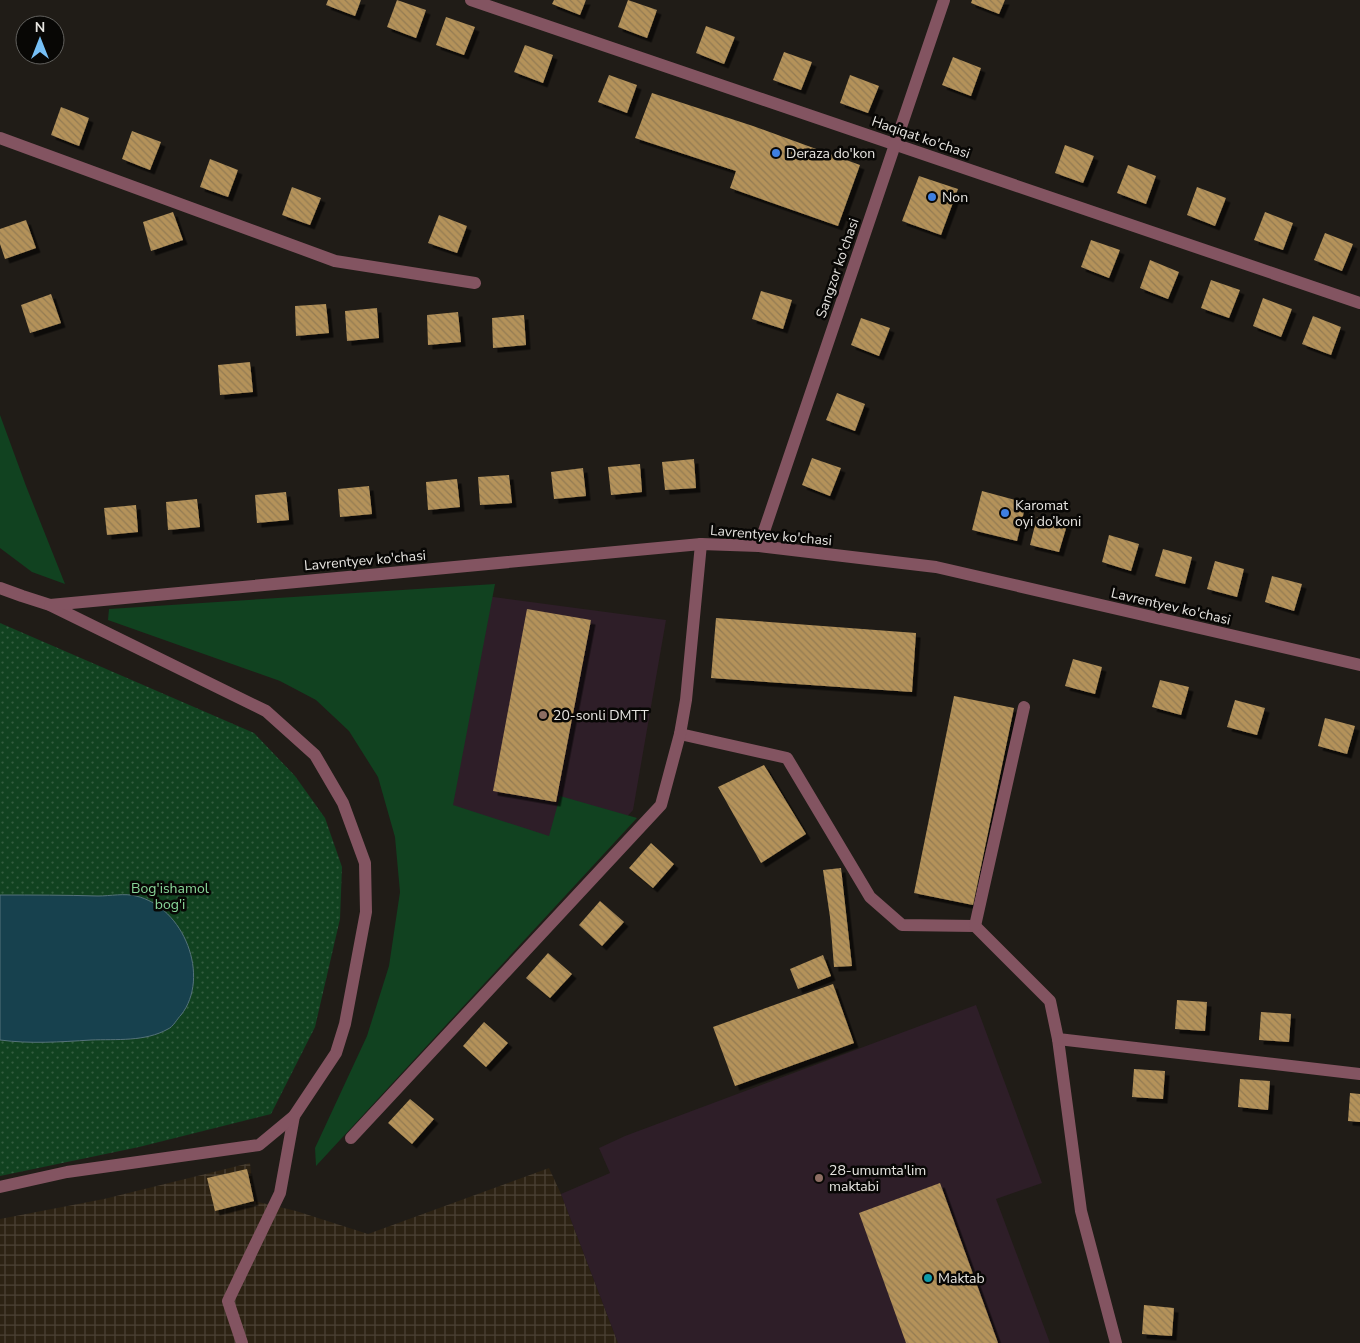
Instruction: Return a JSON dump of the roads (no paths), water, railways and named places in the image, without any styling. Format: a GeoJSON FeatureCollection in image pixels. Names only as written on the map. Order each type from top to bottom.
{"type":"FeatureCollection","features":[{"type":"Feature","properties":{"kind":"street","name":"Haqiqat ko'chasi"},"geometry":{"type":"LineString","coordinates":[[471,0],[1360,304]]}},
{"type":"Feature","properties":{"kind":"street","name":"Sangzor ko'chasi"},"geometry":{"type":"LineString","coordinates":[[759,546],[944,0]]}},
{"type":"Feature","properties":{"kind":"street"},"geometry":{"type":"LineString","coordinates":[[0,138],[334,261],[475,283]]}},
{"type":"Feature","properties":{"kind":"street"},"geometry":{"type":"LineString","coordinates":[[351,1138],[661,805],[680,734],[686,700],[701,544]]}},
{"type":"Feature","properties":{"kind":"street","name":"Lavrentyev ko'chasi"},"geometry":{"type":"LineString","coordinates":[[50,604],[701,544],[759,546],[936,567],[1360,665]]}},
{"type":"Feature","properties":{"kind":"street"},"geometry":{"type":"LineString","coordinates":[[0,588],[50,604],[266,711],[315,755],[343,804],[365,863],[366,912],[345,1024],[336,1053],[294,1116],[259,1144],[67,1172],[0,1187]]}},
{"type":"Feature","properties":{"kind":"street"},"geometry":{"type":"LineString","coordinates":[[975,926],[1024,706]]}},
{"type":"Feature","properties":{"kind":"street"},"geometry":{"type":"LineString","coordinates":[[680,734],[788,758],[870,897],[902,925],[975,926],[1050,1001],[1058,1039],[1081,1211],[1116,1343]]}},
{"type":"Feature","properties":{"kind":"street"},"geometry":{"type":"LineString","coordinates":[[1058,1039],[1360,1074]]}},
{"type":"Feature","properties":{"kind":"street"},"geometry":{"type":"LineString","coordinates":[[242,1343],[228,1301],[280,1193],[294,1116]]}},
{"type":"Feature","properties":{"kind":"water"},"geometry":{"type":"Polygon","coordinates":[[[0,895],[127,895],[136,896],[153,903],[168,914],[179,928],[188,945],[193,964],[193,982],[190,999],[181,1015],[170,1028],[140,1038],[45,1042],[0,1040],[0,895]]]}},
{"type":"Feature","properties":{"kind":"place","name":"Deraza do'kon"},"geometry":{"type":"Point","coordinates":[776,153]}},
{"type":"Feature","properties":{"kind":"place","name":"Non"},"geometry":{"type":"Point","coordinates":[932,197]}},
{"type":"Feature","properties":{"kind":"place","name":"Karomat oyi do’koni"},"geometry":{"type":"Point","coordinates":[1005,513]}},
{"type":"Feature","properties":{"kind":"place","name":"20-sonli DMTT"},"geometry":{"type":"Point","coordinates":[543,715]}},
{"type":"Feature","properties":{"kind":"place","name":"28-umumta'lim maktabi"},"geometry":{"type":"Point","coordinates":[819,1178]}},
{"type":"Feature","properties":{"kind":"place","name":"Maktab"},"geometry":{"type":"Point","coordinates":[928,1278]}},
{"type":"Feature","properties":{"kind":"park label","name":"Bog'ishamol bog'i"},"geometry":{"type":"Point","coordinates":[170,896]}}]}
